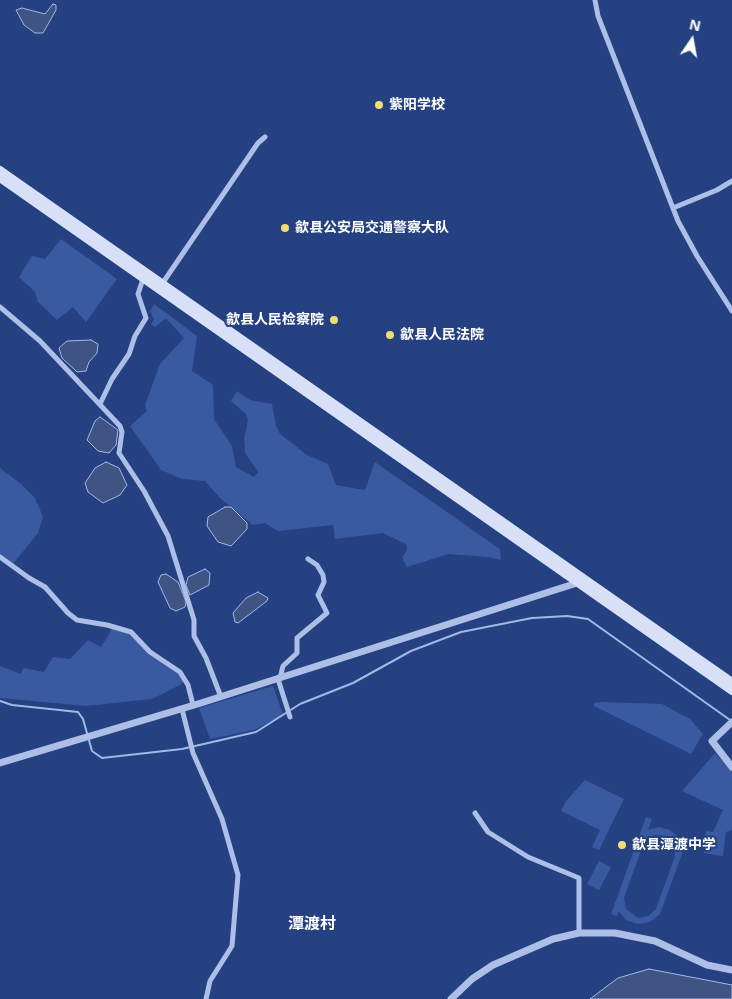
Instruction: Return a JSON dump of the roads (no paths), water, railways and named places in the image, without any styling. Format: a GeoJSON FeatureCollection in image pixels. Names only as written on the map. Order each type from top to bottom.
{"type":"FeatureCollection","features":[{"type":"Feature","properties":{"kind":"main road"},"geometry":{"type":"LineString","coordinates":[[0,170],[732,682]]}},
{"type":"Feature","properties":{"kind":"main road"},"geometry":{"type":"LineString","coordinates":[[0,178],[732,691]]}},
{"type":"Feature","properties":{"kind":"street"},"geometry":{"type":"LineString","coordinates":[[595,0],[598,16],[673,208],[690,244],[732,312]]}},
{"type":"Feature","properties":{"kind":"street"},"geometry":{"type":"LineString","coordinates":[[162,284],[258,143],[266,138]]}},
{"type":"Feature","properties":{"kind":"street"},"geometry":{"type":"LineString","coordinates":[[673,208],[717,190],[732,181]]}},
{"type":"Feature","properties":{"kind":"street"},"geometry":{"type":"LineString","coordinates":[[100,404],[112,379],[129,354],[135,336],[146,318],[138,294],[143,279]]}},
{"type":"Feature","properties":{"kind":"street"},"geometry":{"type":"LineString","coordinates":[[0,307],[40,341],[120,426],[122,432],[119,453],[144,491],[168,536],[194,620],[194,636],[206,658],[221,696]]}},
{"type":"Feature","properties":{"kind":"street"},"geometry":{"type":"LineString","coordinates":[[0,557],[45,587],[68,613],[77,620],[107,625],[131,632],[150,652],[180,672],[188,685],[194,705]]}},
{"type":"Feature","properties":{"kind":"street"},"geometry":{"type":"LineString","coordinates":[[290,717],[279,678],[283,666],[297,653],[297,638],[327,613],[318,595],[324,582],[323,575],[317,565],[308,559]]}},
{"type":"Feature","properties":{"kind":"street"},"geometry":{"type":"LineString","coordinates":[[0,763],[182,709],[577,583]]}},
{"type":"Feature","properties":{"kind":"street"},"geometry":{"type":"LineString","coordinates":[[182,709],[193,753],[222,819],[238,875],[234,941],[228,956],[210,981],[206,999]]}},
{"type":"Feature","properties":{"kind":"street"},"geometry":{"type":"LineString","coordinates":[[731,723],[712,741],[732,767]]}},
{"type":"Feature","properties":{"kind":"street"},"geometry":{"type":"LineString","coordinates":[[475,812],[488,832],[528,857],[579,878],[579,933]]}},
{"type":"Feature","properties":{"kind":"street"},"geometry":{"type":"LineString","coordinates":[[451,999],[472,979],[493,965],[553,939],[579,933],[614,934],[655,941],[707,964],[732,970]]}},
{"type":"Feature","properties":{"kind":"waterway"},"geometry":{"type":"LineString","coordinates":[[0,701],[12,705],[78,712],[83,719],[92,751],[102,758],[182,749],[256,732],[300,704],[353,683],[411,651],[461,632],[532,618],[567,616],[588,619],[730,720]]}},
{"type":"Feature","properties":{"kind":"place","name":"紫阳学校"},"geometry":{"type":"Point","coordinates":[379,105]}},
{"type":"Feature","properties":{"kind":"place","name":"歙县公安局交通警察大队"},"geometry":{"type":"Point","coordinates":[285,228]}},
{"type":"Feature","properties":{"kind":"place","name":"歙县人民检察院"},"geometry":{"type":"Point","coordinates":[334,320]}},
{"type":"Feature","properties":{"kind":"place","name":"歙县人民法院"},"geometry":{"type":"Point","coordinates":[390,335]}},
{"type":"Feature","properties":{"kind":"place","name":"歙县潭渡中学"},"geometry":{"type":"Point","coordinates":[622,845]}},
{"type":"Feature","properties":{"kind":"district","name":"潭渡村"},"geometry":{"type":"Point","coordinates":[312,924]}}]}
